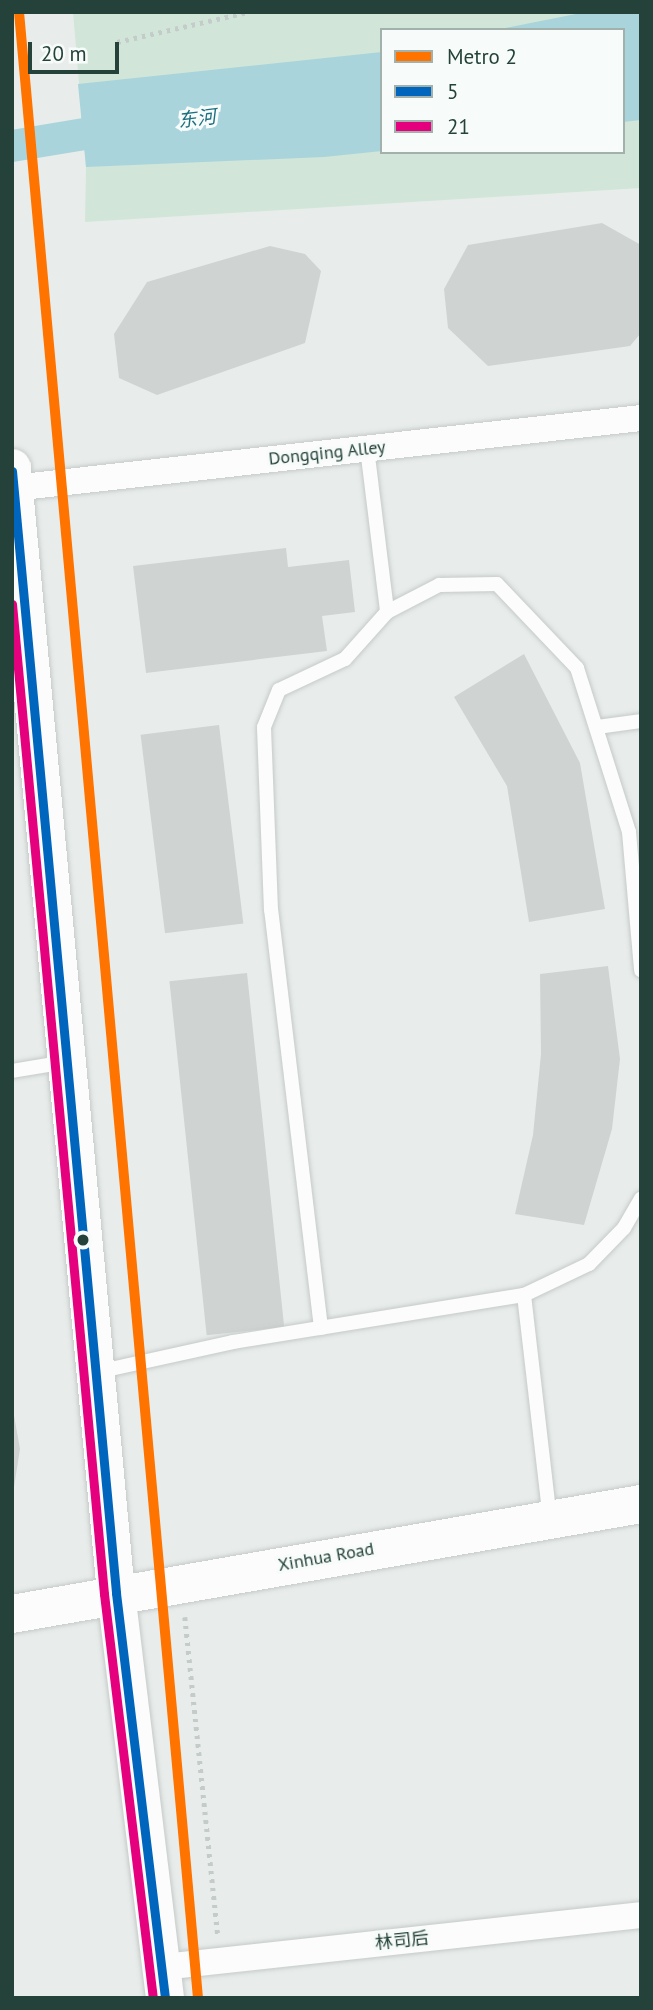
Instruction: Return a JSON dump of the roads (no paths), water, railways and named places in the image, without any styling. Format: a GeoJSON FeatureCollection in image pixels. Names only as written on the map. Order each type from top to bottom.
{"type":"FeatureCollection","features":[{"type":"Feature","properties":{"kind":"main road"},"geometry":{"type":"LineString","coordinates":[[13,481],[116,1593],[164,1982]]}},
{"type":"Feature","properties":{"kind":"main road","name":"Xinhua Road"},"geometry":{"type":"LineString","coordinates":[[12,1614],[181,1581],[641,1504]]}},
{"type":"Feature","properties":{"kind":"street","name":"Dongqing Alley"},"geometry":{"type":"LineString","coordinates":[[13,481],[368,448],[641,418]]}},
{"type":"Feature","properties":{"kind":"street","name":"林司后"},"geometry":{"type":"LineString","coordinates":[[164,1982],[221,1961],[641,1914]]}},
{"type":"Feature","properties":{"kind":"lane"},"geometry":{"type":"LineString","coordinates":[[368,448],[387,612]]}},
{"type":"Feature","properties":{"kind":"lane"},"geometry":{"type":"LineString","coordinates":[[321,1328],[271,910],[264,727],[279,690],[345,659],[387,612],[439,585],[497,584],[577,668],[629,832],[641,970]]}},
{"type":"Feature","properties":{"kind":"lane"},"geometry":{"type":"LineString","coordinates":[[597,727],[641,721]]}},
{"type":"Feature","properties":{"kind":"lane"},"geometry":{"type":"LineString","coordinates":[[12,1070],[66,1062]]}},
{"type":"Feature","properties":{"kind":"lane"},"geometry":{"type":"LineString","coordinates":[[95,1373],[321,1328],[524,1295],[589,1264],[624,1228],[641,1198]]}},
{"type":"Feature","properties":{"kind":"lane"},"geometry":{"type":"LineString","coordinates":[[524,1295],[550,1519]]}},
{"type":"Feature","properties":{"kind":"water"},"geometry":{"type":"Polygon","coordinates":[[[586,12],[641,12],[641,120],[625,122],[625,28],[505,28],[586,12]]]}},
{"type":"Feature","properties":{"kind":"water"},"geometry":{"type":"Polygon","coordinates":[[[380,52],[380,151],[324,157],[86,167],[78,84],[380,52]]]}},
{"type":"Feature","properties":{"kind":"waterway","name":"东河"},"geometry":{"type":"LineString","coordinates":[[12,146],[127,127]]}},
{"type":"Feature","properties":{"kind":"metro line","name":"2"},"geometry":{"type":"LineString","coordinates":[[19,12],[198,1998]]}}]}
